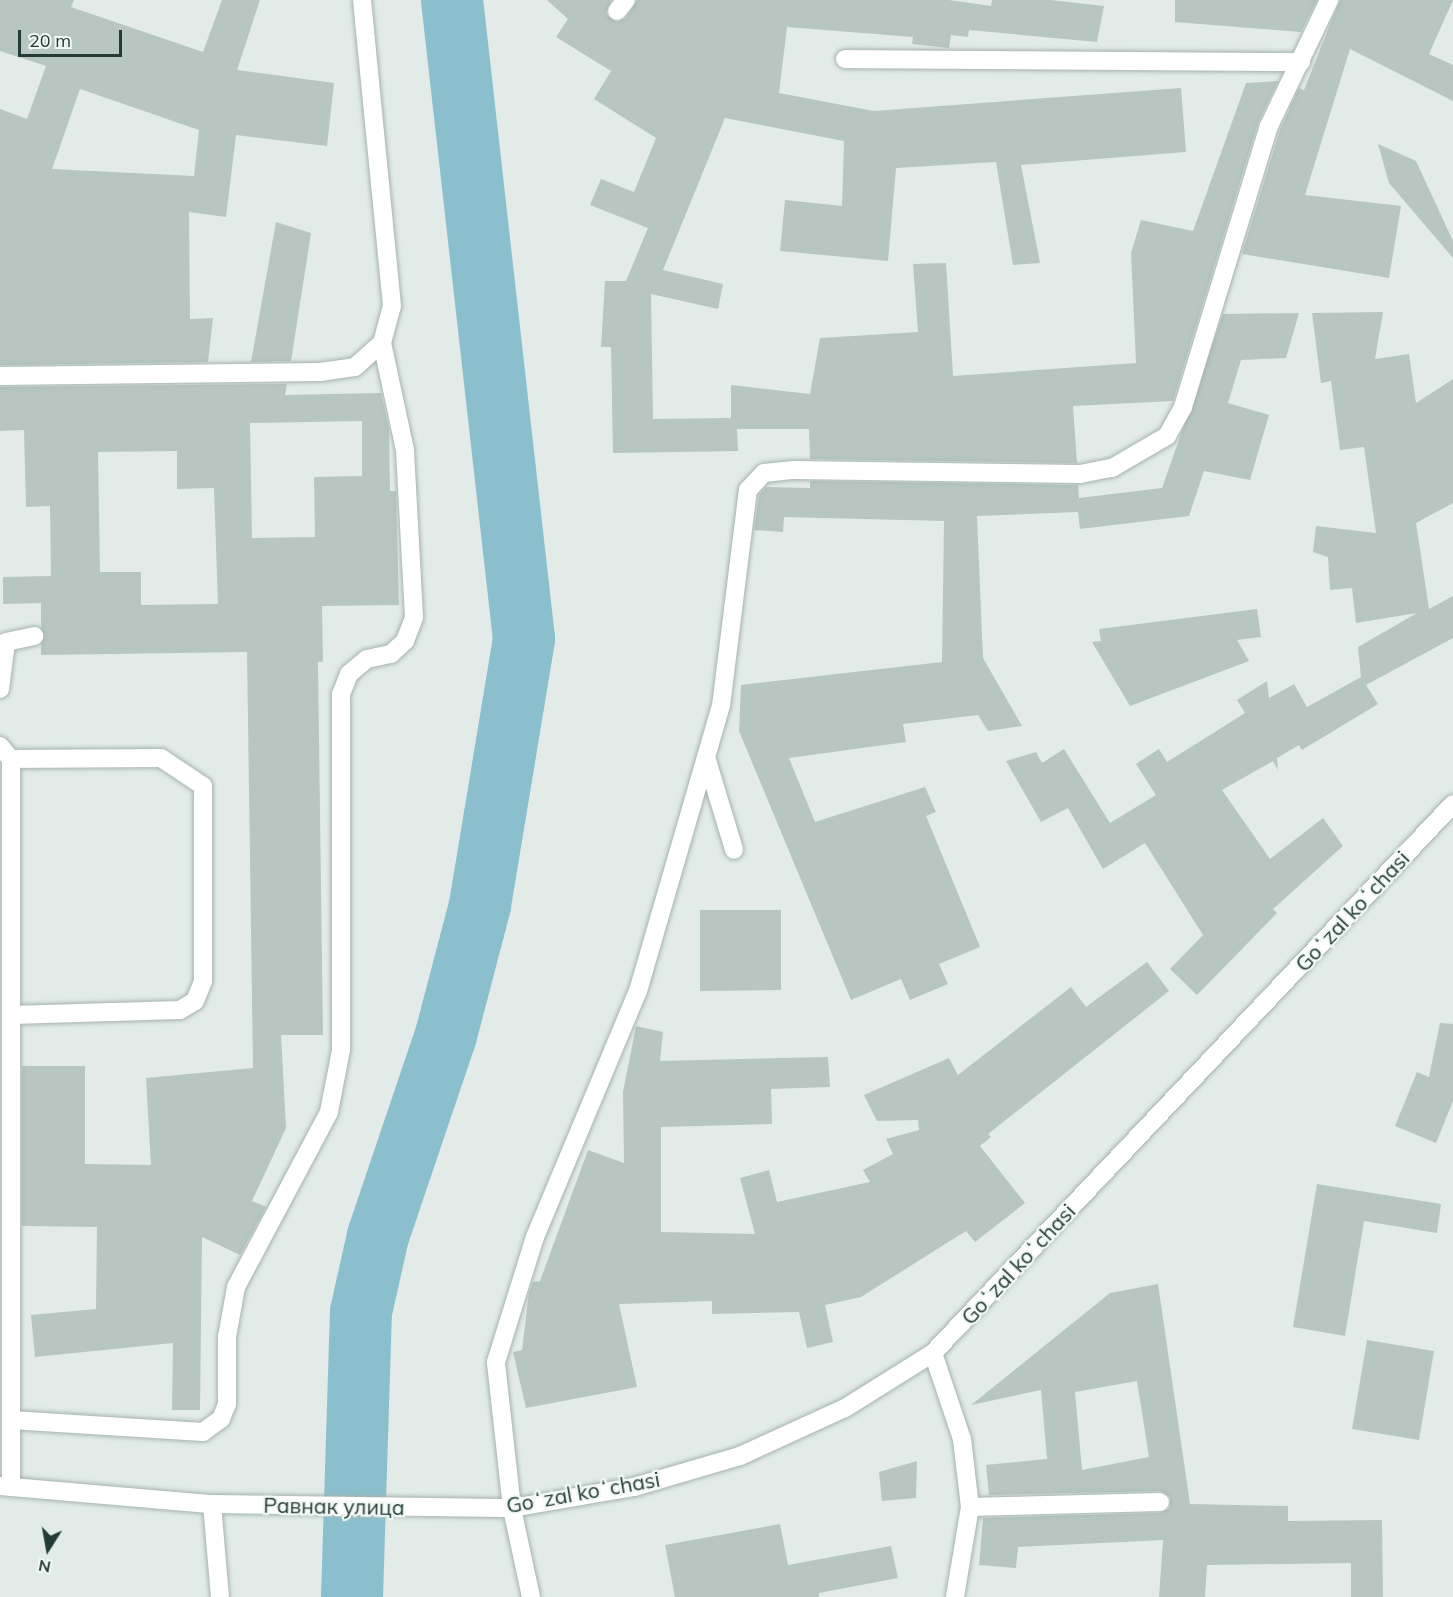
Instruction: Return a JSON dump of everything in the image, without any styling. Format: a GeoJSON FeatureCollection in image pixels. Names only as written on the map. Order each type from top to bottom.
{"type":"FeatureCollection","features":[{"type":"Feature","properties":{"kind":"street"},"geometry":{"type":"LineString","coordinates":[[11,1420],[203,1432],[221,1419],[227,1404],[227,1329],[236,1287],[329,1112],[341,1050],[341,694],[349,674],[367,659],[392,654],[405,641],[414,617],[405,450],[382,343],[392,306],[362,0]]}},
{"type":"Feature","properties":{"kind":"street"},"geometry":{"type":"LineString","coordinates":[[531,1597],[512,1508],[496,1362],[535,1237],[638,991],[721,706],[748,489],[764,473],[1080,474],[1113,468],[1167,436],[1183,407],[1269,126],[1329,0]]}},
{"type":"Feature","properties":{"kind":"street"},"geometry":{"type":"LineString","coordinates":[[845,59],[1301,62]]}},
{"type":"Feature","properties":{"kind":"street"},"geometry":{"type":"LineString","coordinates":[[0,376],[320,372],[355,367],[382,343]]}},
{"type":"Feature","properties":{"kind":"street"},"geometry":{"type":"LineString","coordinates":[[0,689],[6,642],[34,636]]}},
{"type":"Feature","properties":{"kind":"street"},"geometry":{"type":"LineString","coordinates":[[5,1486],[11,1420],[11,1015],[6,752],[161,758],[203,786],[203,981],[195,1000],[180,1010],[11,1015]]}},
{"type":"Feature","properties":{"kind":"street"},"geometry":{"type":"LineString","coordinates":[[706,757],[734,850]]}},
{"type":"Feature","properties":{"kind":"street","name":"Goʻzal koʻchasi"},"geometry":{"type":"LineString","coordinates":[[456,1509],[512,1508],[634,1487],[740,1456],[845,1407],[933,1353],[1453,804]]}},
{"type":"Feature","properties":{"kind":"street"},"geometry":{"type":"LineString","coordinates":[[933,1353],[962,1439],[970,1507],[955,1597]]}},
{"type":"Feature","properties":{"kind":"street","name":"Равнак улица"},"geometry":{"type":"LineString","coordinates":[[5,1486],[212,1504],[456,1509]]}},
{"type":"Feature","properties":{"kind":"street"},"geometry":{"type":"LineString","coordinates":[[970,1507],[1160,1502]]}},
{"type":"Feature","properties":{"kind":"street"},"geometry":{"type":"LineString","coordinates":[[212,1504],[220,1597]]}},
{"type":"Feature","properties":{"kind":"building"},"geometry":{"type":"Polygon","coordinates":[[[0,0],[74,0],[71,7],[203,52],[222,0],[260,0],[237,70],[334,83],[327,146],[236,135],[226,217],[189,212],[190,319],[213,318],[208,362],[0,365],[0,109],[27,119],[46,66],[0,51],[0,0]],[[80,89],[52,169],[194,176],[199,130],[80,89]]]}},
{"type":"Feature","properties":{"kind":"building"},"geometry":{"type":"Polygon","coordinates":[[[547,0],[611,0],[606,14],[616,22],[626,18],[637,0],[949,0],[991,6],[992,0],[1050,0],[1104,6],[1097,42],[969,30],[968,37],[951,35],[949,48],[912,44],[913,37],[787,27],[779,93],[874,111],[1181,88],[1186,152],[1021,165],[1040,263],[1013,265],[996,162],[896,168],[888,261],[780,251],[785,200],[842,206],[844,141],[725,118],[663,270],[723,284],[718,309],[651,294],[653,419],[731,418],[731,385],[810,394],[820,338],[918,332],[913,264],[946,263],[953,376],[1136,363],[1131,253],[1141,220],[1193,231],[1246,83],[1278,81],[1258,123],[1173,401],[1073,406],[1077,463],[810,459],[809,429],[737,429],[738,451],[613,453],[611,347],[601,347],[605,281],[626,281],[648,228],[590,205],[601,179],[634,192],[656,138],[594,99],[611,71],[556,37],[568,19],[547,0]]]}},
{"type":"Feature","properties":{"kind":"building"},"geometry":{"type":"Polygon","coordinates":[[[1175,0],[1317,0],[1301,32],[1175,22],[1175,0]]]}},
{"type":"Feature","properties":{"kind":"building"},"geometry":{"type":"Polygon","coordinates":[[[1340,0],[1453,0],[1429,54],[1453,65],[1453,101],[1350,49],[1305,195],[1401,206],[1389,278],[1242,254],[1280,130],[1299,88],[1304,90],[1340,0]]]}},
{"type":"Feature","properties":{"kind":"building"},"geometry":{"type":"Polygon","coordinates":[[[1378,144],[1416,161],[1453,241],[1453,258],[1389,183],[1378,144]]]}},
{"type":"Feature","properties":{"kind":"building"},"geometry":{"type":"Polygon","coordinates":[[[276,222],[311,233],[291,361],[251,362],[276,222]]]}},
{"type":"Feature","properties":{"kind":"building"},"geometry":{"type":"Polygon","coordinates":[[[1383,312],[1375,359],[1409,354],[1416,403],[1453,379],[1453,503],[1416,523],[1429,609],[1453,596],[1453,638],[1366,685],[1378,704],[1302,750],[1299,745],[1277,758],[1278,770],[1273,761],[1222,790],[1270,859],[1323,818],[1343,846],[1273,909],[1277,913],[1197,995],[1170,969],[1203,935],[1145,843],[1103,869],[1068,808],[1041,822],[1006,761],[1036,752],[1042,763],[1064,749],[1110,823],[1156,795],[1136,764],[1159,749],[1167,762],[1245,713],[1237,700],[1267,681],[1269,698],[1294,684],[1307,707],[1361,677],[1358,647],[1417,613],[1356,623],[1352,588],[1330,590],[1328,557],[1313,552],[1316,526],[1376,533],[1364,447],[1340,450],[1331,381],[1321,383],[1312,313],[1383,312]]]}},
{"type":"Feature","properties":{"kind":"building"},"geometry":{"type":"Polygon","coordinates":[[[1299,313],[1286,358],[1241,360],[1228,403],[1269,415],[1250,480],[1204,471],[1189,516],[1080,529],[1078,512],[977,516],[983,658],[1022,726],[988,731],[978,715],[903,724],[906,742],[789,758],[815,822],[925,787],[936,812],[926,816],[980,947],[939,964],[948,984],[910,1000],[901,979],[851,1000],[739,731],[741,685],[942,662],[944,521],[784,517],[783,532],[754,530],[759,495],[766,487],[810,488],[810,481],[1078,485],[1079,498],[1162,488],[1223,314],[1299,313]]]}},
{"type":"Feature","properties":{"kind":"building"},"geometry":{"type":"Polygon","coordinates":[[[287,384],[285,395],[381,393],[389,429],[390,491],[396,491],[399,605],[322,606],[323,662],[318,662],[323,1035],[281,1035],[286,1128],[252,1201],[266,1207],[240,1255],[202,1237],[200,1410],[172,1410],[173,1343],[35,1357],[31,1315],[96,1309],[97,1227],[22,1226],[22,1066],[85,1066],[85,1164],[151,1165],[146,1078],[253,1068],[247,652],[41,655],[41,603],[3,604],[3,577],[51,576],[50,506],[26,507],[24,430],[0,431],[0,387],[287,384]],[[362,421],[250,423],[252,538],[315,537],[314,477],[362,476],[362,421]],[[177,451],[98,452],[100,572],[141,572],[141,605],[218,604],[214,488],[177,489],[177,451]]]}},
{"type":"Feature","properties":{"kind":"building"},"geometry":{"type":"Polygon","coordinates":[[[1257,609],[1261,637],[1237,640],[1249,661],[1130,706],[1092,642],[1101,641],[1099,629],[1257,609]]]}},
{"type":"Feature","properties":{"kind":"building"},"geometry":{"type":"Polygon","coordinates":[[[700,910],[781,910],[781,990],[700,991],[700,910]]]}},
{"type":"Feature","properties":{"kind":"building"},"geometry":{"type":"Polygon","coordinates":[[[1147,962],[1169,991],[988,1134],[991,1137],[980,1146],[1025,1203],[975,1242],[966,1231],[861,1297],[825,1305],[833,1342],[807,1348],[799,1312],[712,1314],[712,1301],[619,1304],[637,1387],[526,1408],[513,1352],[522,1350],[529,1293],[533,1282],[540,1281],[588,1150],[624,1163],[623,1092],[636,1026],[663,1032],[660,1061],[828,1057],[830,1087],[771,1089],[772,1124],[661,1127],[661,1232],[755,1234],[740,1178],[769,1170],[777,1202],[870,1182],[863,1170],[893,1154],[886,1139],[919,1130],[918,1120],[877,1121],[864,1095],[949,1058],[958,1075],[1071,987],[1086,1007],[1147,962]]]}},
{"type":"Feature","properties":{"kind":"building"},"geometry":{"type":"Polygon","coordinates":[[[1440,1023],[1453,1024],[1453,1101],[1436,1143],[1395,1126],[1417,1072],[1429,1077],[1440,1023]]]}},
{"type":"Feature","properties":{"kind":"building"},"geometry":{"type":"Polygon","coordinates":[[[1317,1184],[1441,1204],[1437,1233],[1364,1221],[1345,1336],[1293,1327],[1317,1184]]]}},
{"type":"Feature","properties":{"kind":"building"},"geometry":{"type":"Polygon","coordinates":[[[1158,1284],[1190,1504],[1288,1506],[1288,1521],[1382,1520],[1383,1597],[1351,1597],[1351,1563],[1207,1565],[1205,1597],[1159,1597],[1163,1540],[1018,1547],[1016,1568],[979,1565],[983,1518],[1160,1513],[1170,1508],[1170,1497],[1160,1491],[989,1495],[986,1465],[1047,1459],[1041,1390],[971,1405],[1110,1293],[1158,1284]],[[1137,1381],[1075,1392],[1082,1470],[1149,1457],[1137,1381]]]}},
{"type":"Feature","properties":{"kind":"building"},"geometry":{"type":"Polygon","coordinates":[[[1367,1340],[1434,1351],[1419,1440],[1352,1429],[1367,1340]]]}},
{"type":"Feature","properties":{"kind":"building"},"geometry":{"type":"Polygon","coordinates":[[[917,1461],[916,1498],[882,1501],[879,1472],[917,1461]]]}},
{"type":"Feature","properties":{"kind":"building"},"geometry":{"type":"Polygon","coordinates":[[[780,1524],[788,1565],[891,1546],[898,1578],[819,1593],[819,1597],[675,1597],[665,1545],[780,1524]]]}},
{"type":"Feature","properties":{"kind":"waterway"},"geometry":{"type":"LineString","coordinates":[[352,1597],[361,1312],[378,1236],[446,1035],[480,905],[524,639],[452,0]]}}]}
